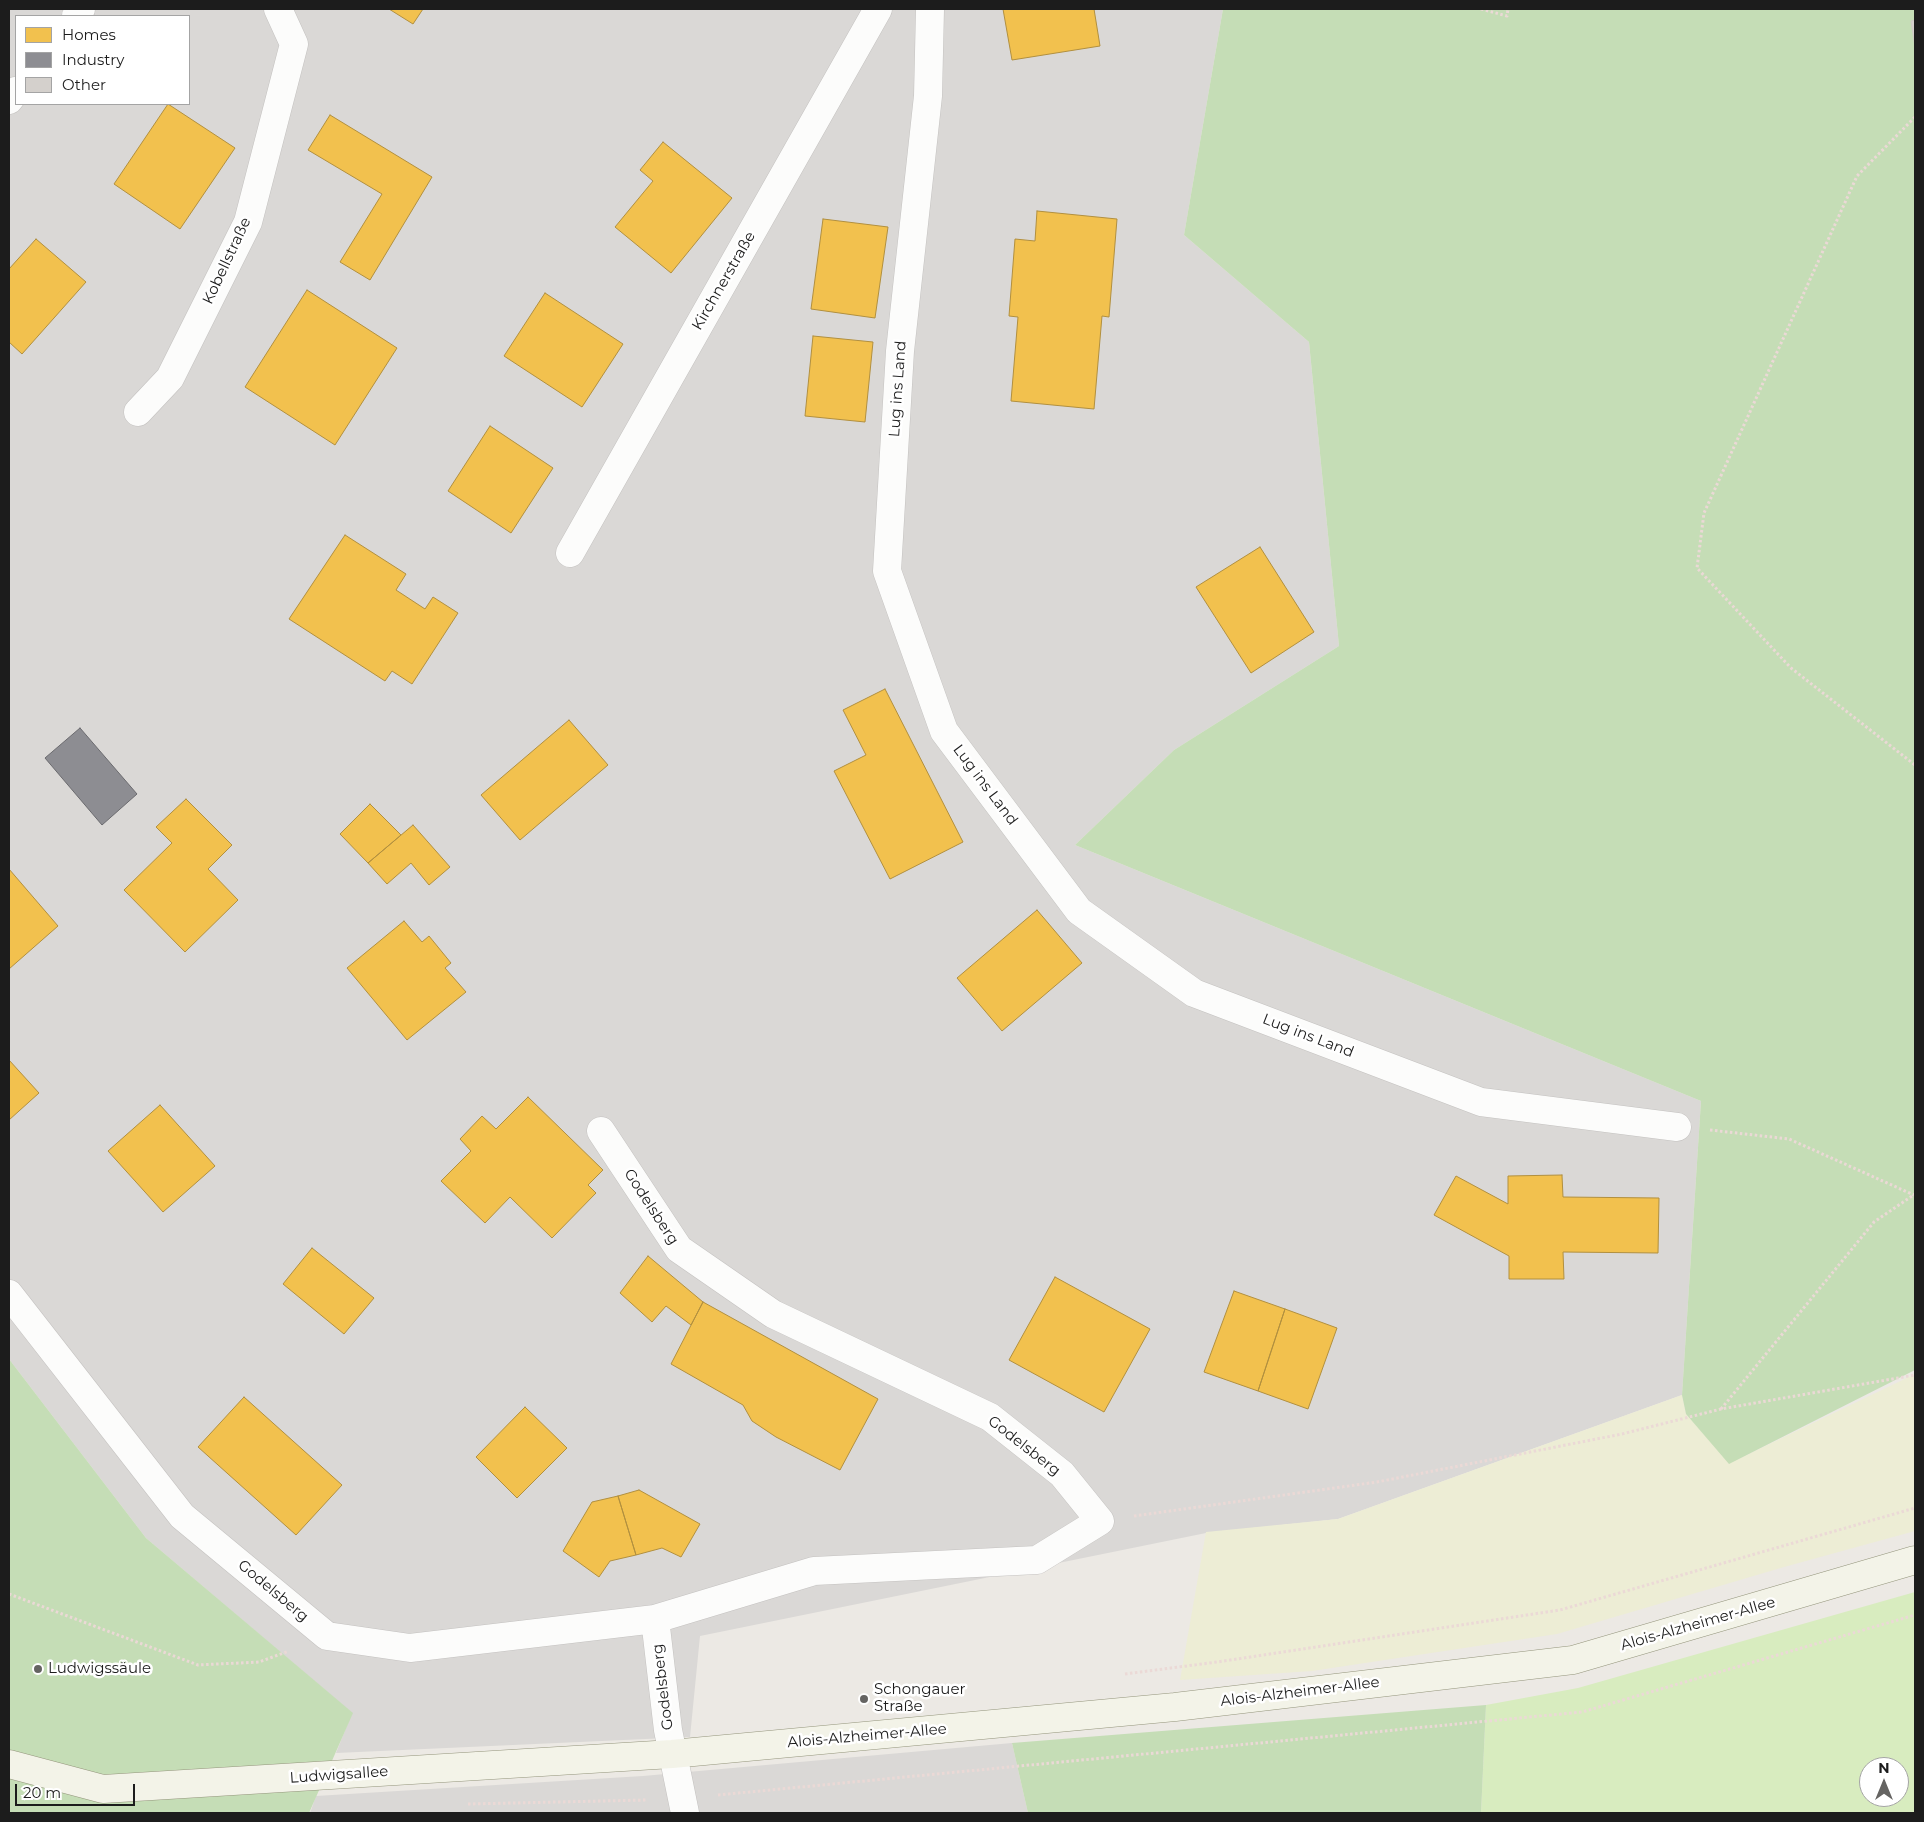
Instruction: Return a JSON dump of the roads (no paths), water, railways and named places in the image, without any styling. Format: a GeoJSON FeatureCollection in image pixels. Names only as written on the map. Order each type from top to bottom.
{"type":"FeatureCollection","features":[{"type":"Feature","properties":{"kind":"street","name":"Kobellstraße"},"geometry":{"type":"LineString","coordinates":[[138,412],[170,378],[248,222],[294,44],[278,9]]}},
{"type":"Feature","properties":{"kind":"street","name":"Kirchnerstraße"},"geometry":{"type":"LineString","coordinates":[[570,553],[878,9]]}},
{"type":"Feature","properties":{"kind":"street","name":"Lug ins Land"},"geometry":{"type":"LineString","coordinates":[[930,9],[928,96],[900,351],[887,572],[944,731],[1079,911],[1194,993],[1481,1102],[1677,1127]]}},
{"type":"Feature","properties":{"kind":"street","name":"Godelsberg"},"geometry":{"type":"LineString","coordinates":[[9,1294],[182,1516],[328,1636],[410,1648],[655,1619],[814,1571],[1037,1560],[1100,1521],[1062,1474],[990,1417],[773,1314],[679,1249],[601,1131]]}},
{"type":"Feature","properties":{"kind":"street","name":"Alois-Alzheimer-Allee"},"geometry":{"type":"LineString","coordinates":[[672,1754],[1175,1707],[1573,1660],[1915,1560]]}},
{"type":"Feature","properties":{"kind":"street","name":"Godelsberg"},"geometry":{"type":"LineString","coordinates":[[655,1619],[672,1754],[685,1813]]}},
{"type":"Feature","properties":{"kind":"street","name":"Ludwigsallee"},"geometry":{"type":"LineString","coordinates":[[9,1764],[103,1789],[672,1754]]}},
{"type":"Feature","properties":{"kind":"place","name":"Ludwigssäule"},"geometry":{"type":"Point","coordinates":[38,1669]}},
{"type":"Feature","properties":{"kind":"place","name":"Schongauer Straße"},"geometry":{"type":"Point","coordinates":[864,1699]}}]}
